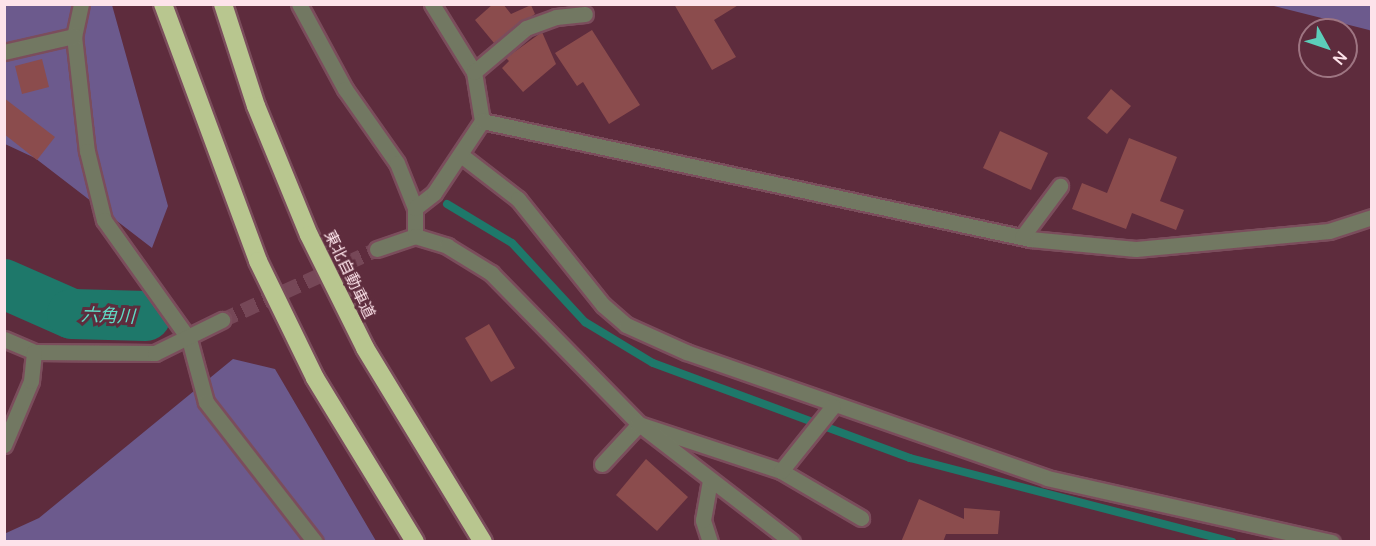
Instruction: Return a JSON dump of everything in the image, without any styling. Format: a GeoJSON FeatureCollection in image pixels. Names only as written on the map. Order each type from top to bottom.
{"type":"FeatureCollection","features":[{"type":"Feature","properties":{"kind":"highway"},"geometry":{"type":"LineString","coordinates":[[163,4],[258,261],[315,378],[415,542]]}},
{"type":"Feature","properties":{"kind":"highway","name":"東北自動車道"},"geometry":{"type":"LineString","coordinates":[[223,4],[256,106],[309,235],[365,348],[483,542]]}},
{"type":"Feature","properties":{"kind":"street"},"geometry":{"type":"LineString","coordinates":[[81,4],[74,36],[87,151],[104,220],[189,339],[206,402],[315,542]]}},
{"type":"Feature","properties":{"kind":"street"},"geometry":{"type":"LineString","coordinates":[[299,4],[345,88],[397,163],[415,208],[415,236]]}},
{"type":"Feature","properties":{"kind":"street"},"geometry":{"type":"LineString","coordinates":[[415,208],[461,155],[482,121],[474,72],[432,4]]}},
{"type":"Feature","properties":{"kind":"street"},"geometry":{"type":"LineString","coordinates":[[474,72],[526,28],[555,17],[585,14]]}},
{"type":"Feature","properties":{"kind":"street"},"geometry":{"type":"LineString","coordinates":[[4,52],[74,36]]}},
{"type":"Feature","properties":{"kind":"street"},"geometry":{"type":"LineString","coordinates":[[482,121],[1022,237],[1136,249],[1329,231],[1371,217]]}},
{"type":"Feature","properties":{"kind":"street"},"geometry":{"type":"LineString","coordinates":[[461,155],[518,199],[584,285],[626,325],[833,406],[1047,478],[1332,542]]}},
{"type":"Feature","properties":{"kind":"street"},"geometry":{"type":"LineString","coordinates":[[1022,237],[1060,186]]}},
{"type":"Feature","properties":{"kind":"street"},"geometry":{"type":"LineString","coordinates":[[377,249],[415,236],[447,246],[491,273],[639,424],[792,542]]}},
{"type":"Feature","properties":{"kind":"street"},"geometry":{"type":"LineString","coordinates":[[4,339],[34,352],[155,353],[189,339],[222,320]]}},
{"type":"Feature","properties":{"kind":"street"},"geometry":{"type":"LineString","coordinates":[[4,445],[31,381],[34,352]]}},
{"type":"Feature","properties":{"kind":"street"},"geometry":{"type":"LineString","coordinates":[[781,471],[812,437],[833,406]]}},
{"type":"Feature","properties":{"kind":"street"},"geometry":{"type":"LineString","coordinates":[[602,464],[639,424]]}},
{"type":"Feature","properties":{"kind":"street"},"geometry":{"type":"LineString","coordinates":[[639,424],[781,471],[861,518]]}},
{"type":"Feature","properties":{"kind":"street"},"geometry":{"type":"LineString","coordinates":[[710,481],[703,520],[710,542]]}},
{"type":"Feature","properties":{"kind":"shaded area"},"geometry":{"type":"Polygon","coordinates":[[[5,5],[112,5],[168,206],[152,248],[35,158],[5,144],[5,5]]]}},
{"type":"Feature","properties":{"kind":"shaded area"},"geometry":{"type":"Polygon","coordinates":[[[1270,5],[1371,5],[1371,31],[1358,27],[1358,18],[1321,18],[1270,5]]]}},
{"type":"Feature","properties":{"kind":"shaded area"},"geometry":{"type":"Polygon","coordinates":[[[233,359],[275,369],[376,541],[5,542],[4,534],[39,518],[233,359]]]}},
{"type":"Feature","properties":{"kind":"building"},"geometry":{"type":"Polygon","coordinates":[[[493,4],[503,4],[511,14],[531,5],[535,14],[494,43],[475,20],[493,4]]]}},
{"type":"Feature","properties":{"kind":"building"},"geometry":{"type":"Polygon","coordinates":[[[674,4],[740,4],[714,20],[736,57],[712,70],[674,4]]]}},
{"type":"Feature","properties":{"kind":"building"},"geometry":{"type":"Polygon","coordinates":[[[592,30],[640,105],[609,124],[583,82],[577,86],[555,53],[592,30]]]}},
{"type":"Feature","properties":{"kind":"building"},"geometry":{"type":"Polygon","coordinates":[[[542,32],[556,64],[523,92],[502,68],[509,61],[506,58],[542,32]]]}},
{"type":"Feature","properties":{"kind":"building"},"geometry":{"type":"Polygon","coordinates":[[[42,59],[49,87],[22,94],[15,66],[42,59]]]}},
{"type":"Feature","properties":{"kind":"building"},"geometry":{"type":"Polygon","coordinates":[[[1111,89],[1131,106],[1107,134],[1087,118],[1111,89]]]}},
{"type":"Feature","properties":{"kind":"building"},"geometry":{"type":"Polygon","coordinates":[[[4,98],[55,137],[37,160],[4,134],[4,98]]]}},
{"type":"Feature","properties":{"kind":"building"},"geometry":{"type":"Polygon","coordinates":[[[1000,131],[1048,153],[1031,190],[983,168],[1000,131]]]}},
{"type":"Feature","properties":{"kind":"building"},"geometry":{"type":"Polygon","coordinates":[[[1129,138],[1177,157],[1160,201],[1184,210],[1176,230],[1132,213],[1126,229],[1072,209],[1082,183],[1107,193],[1129,138]]]}},
{"type":"Feature","properties":{"kind":"building"},"geometry":{"type":"Polygon","coordinates":[[[489,324],[515,368],[491,382],[465,338],[489,324]]]}},
{"type":"Feature","properties":{"kind":"building"},"geometry":{"type":"Polygon","coordinates":[[[646,459],[688,497],[657,531],[616,495],[646,459]]]}},
{"type":"Feature","properties":{"kind":"building"},"geometry":{"type":"Polygon","coordinates":[[[919,499],[964,519],[964,508],[1000,511],[998,534],[946,534],[943,542],[901,542],[919,499]]]}},
{"type":"Feature","properties":{"kind":"waterway"},"geometry":{"type":"LineString","coordinates":[[447,204],[512,243],[585,322],[653,363],[910,458],[1232,542]]}},
{"type":"Feature","properties":{"kind":"waterway","name":"六角川"},"geometry":{"type":"LineString","coordinates":[[4,284],[72,314],[146,316]]}},
{"type":"Feature","properties":{"kind":"tunnel"},"geometry":{"type":"LineString","coordinates":[[222,320],[377,249]]}}]}
